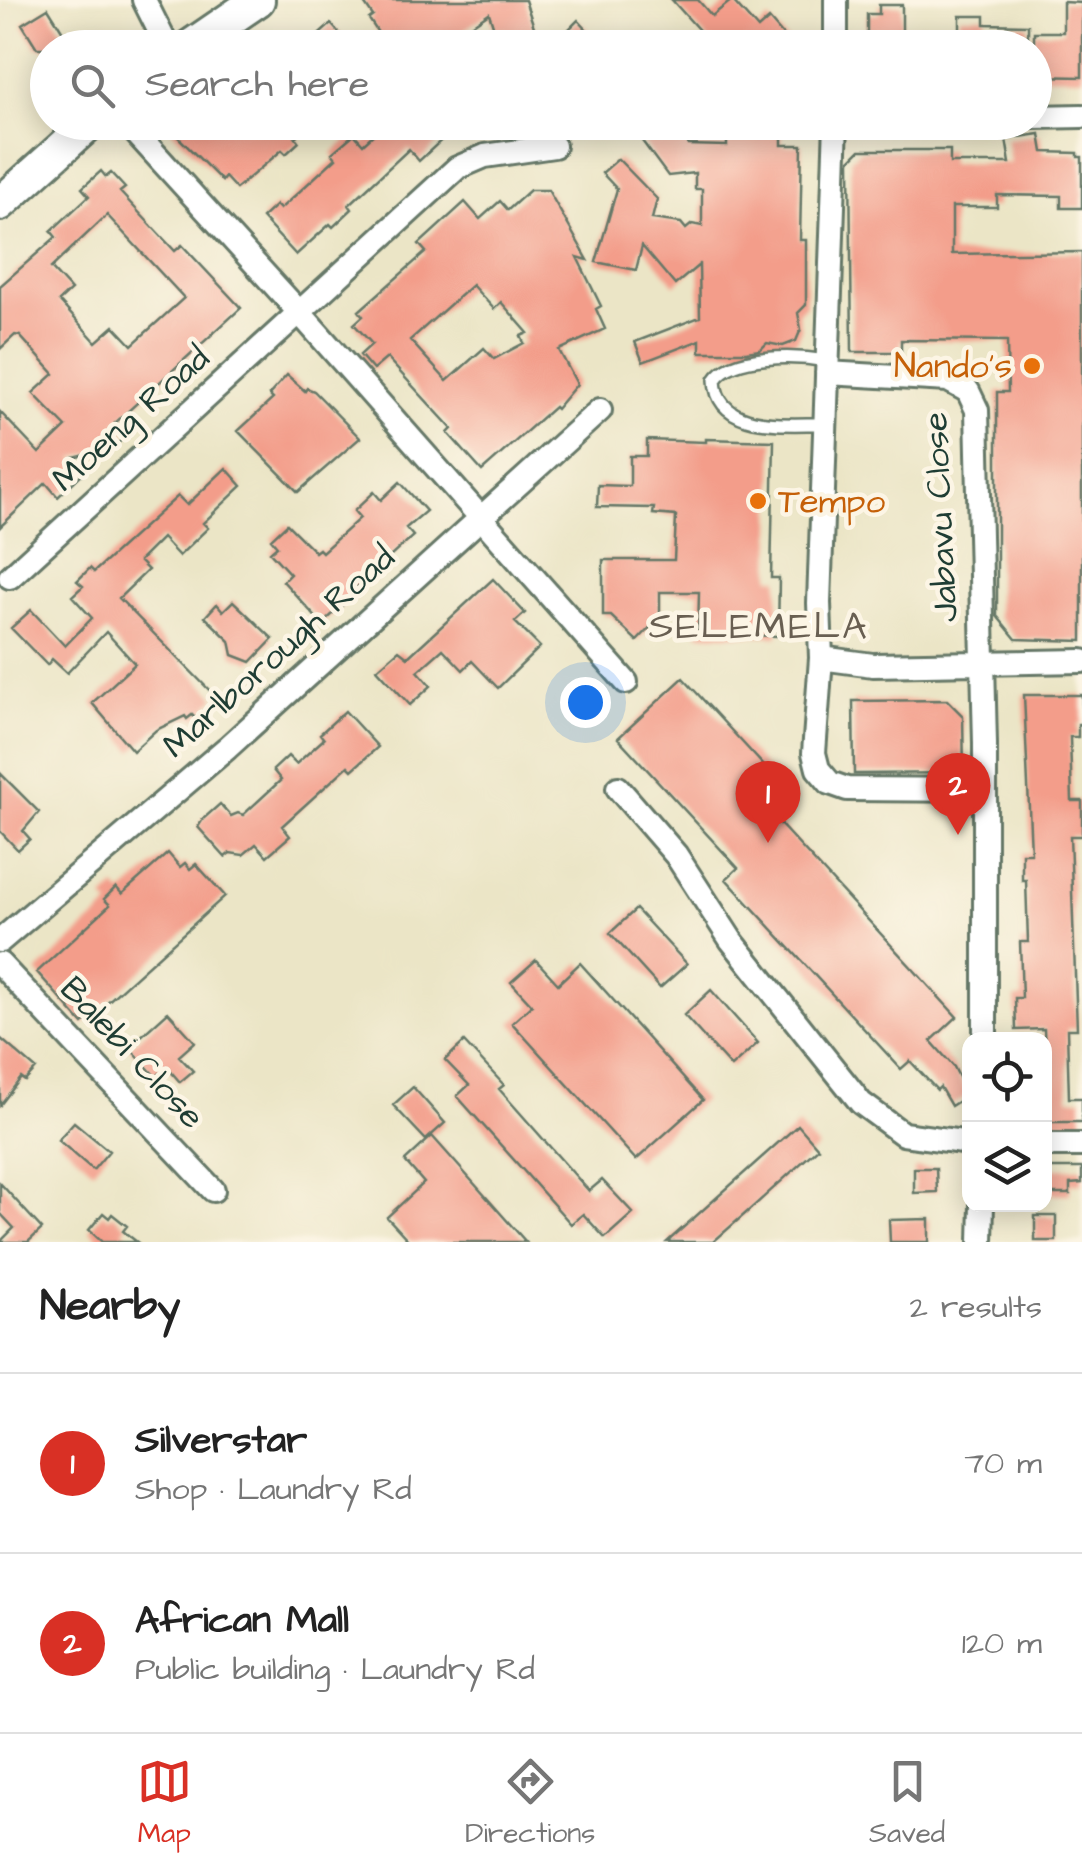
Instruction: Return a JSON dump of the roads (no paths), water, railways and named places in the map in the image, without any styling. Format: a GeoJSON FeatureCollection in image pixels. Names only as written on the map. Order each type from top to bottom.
{"type":"FeatureCollection","features":[{"type":"Feature","properties":{"kind":"street"},"geometry":{"type":"LineString","coordinates":[[144,0],[159,30]]}},
{"type":"Feature","properties":{"kind":"street"},"geometry":{"type":"LineString","coordinates":[[214,30],[258,0]]}},
{"type":"Feature","properties":{"kind":"street"},"geometry":{"type":"LineString","coordinates":[[836,0],[836,30]]}},
{"type":"Feature","properties":{"kind":"street"},"geometry":{"type":"LineString","coordinates":[[1052,117],[1082,116]]}},
{"type":"Feature","properties":{"kind":"street"},"geometry":{"type":"LineString","coordinates":[[0,204],[71,140]]}},
{"type":"Feature","properties":{"kind":"street"},"geometry":{"type":"LineString","coordinates":[[142,140],[300,312],[626,682]]}},
{"type":"Feature","properties":{"kind":"street"},"geometry":{"type":"LineString","coordinates":[[837,140],[819,603],[821,658],[814,753],[818,769],[830,784],[848,788],[984,790]]}},
{"type":"Feature","properties":{"kind":"street","name":"Moeng Road"},"geometry":{"type":"LineString","coordinates":[[10,577],[456,168],[485,156],[554,146]]}},
{"type":"Feature","properties":{"kind":"street","name":"Jabavu Close"},"geometry":{"type":"LineString","coordinates":[[827,367],[948,380],[968,391],[977,410],[985,1032]]}},
{"type":"Feature","properties":{"kind":"street","name":"Marlborough Road"},"geometry":{"type":"LineString","coordinates":[[0,941],[338,650],[600,410]]}},
{"type":"Feature","properties":{"kind":"street"},"geometry":{"type":"LineString","coordinates":[[821,658],[873,665],[1082,661]]}},
{"type":"Feature","properties":{"kind":"street"},"geometry":{"type":"LineString","coordinates":[[618,788],[676,855],[752,968],[860,1102],[902,1134],[962,1142]]}},
{"type":"Feature","properties":{"kind":"street","name":"Balebi Close"},"geometry":{"type":"LineString","coordinates":[[0,964],[212,1190]]}},
{"type":"Feature","properties":{"kind":"street"},"geometry":{"type":"LineString","coordinates":[[1052,1144],[1082,1145]]}},
{"type":"Feature","properties":{"kind":"street"},"geometry":{"type":"LineString","coordinates":[[981,1242],[982,1212]]}},
{"type":"Feature","properties":{"kind":"lane"},"geometry":{"type":"LineString","coordinates":[[825,424],[741,418],[719,401],[715,380],[729,366],[748,362],[798,358],[827,367]]}},
{"type":"Feature","properties":{"kind":"place","name":"Nando's"},"geometry":{"type":"Point","coordinates":[1032,366]}},
{"type":"Feature","properties":{"kind":"place","name":"Tempo"},"geometry":{"type":"Point","coordinates":[758,501]}},
{"type":"Feature","properties":{"kind":"place","name":"African Mall"},"geometry":{"type":"Point","coordinates":[958,835]}},
{"type":"Feature","properties":{"kind":"place","name":"Silverstar"},"geometry":{"type":"Point","coordinates":[768,843]}},
{"type":"Feature","properties":{"kind":"district","name":"SELEMELA"},"geometry":{"type":"Point","coordinates":[759,627]}}]}
